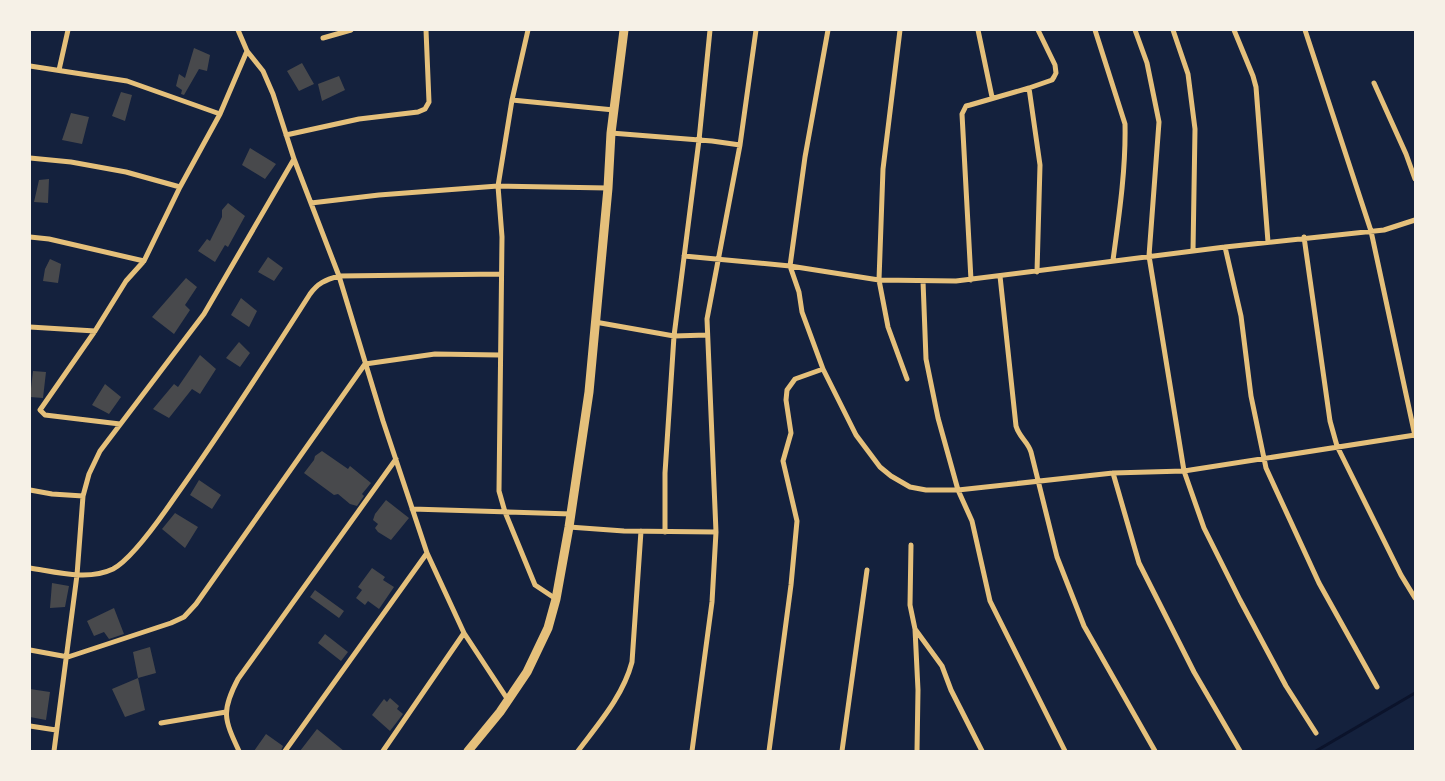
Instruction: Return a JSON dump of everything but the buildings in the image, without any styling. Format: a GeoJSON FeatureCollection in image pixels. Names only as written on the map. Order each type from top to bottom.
{"type":"FeatureCollection","features":[{"type":"Feature","properties":{"kind":"main road"},"geometry":{"type":"LineString","coordinates":[[468,751],[508,701],[527,672],[548,628],[556,599],[569,527],[588,392],[608,188],[611,132],[624,30]]}},
{"type":"Feature","properties":{"kind":"street"},"geometry":{"type":"LineString","coordinates":[[59,70],[68,30]]}},
{"type":"Feature","properties":{"kind":"street"},"geometry":{"type":"LineString","coordinates":[[238,30],[247,51],[263,71],[273,94],[294,159],[339,276],[365,364],[427,553],[464,634],[508,701]]}},
{"type":"Feature","properties":{"kind":"street"},"geometry":{"type":"LineString","coordinates":[[322,38],[351,30]]}},
{"type":"Feature","properties":{"kind":"street"},"geometry":{"type":"LineString","coordinates":[[286,135],[358,119],[418,112],[425,109],[429,102],[426,30]]}},
{"type":"Feature","properties":{"kind":"street"},"geometry":{"type":"LineString","coordinates":[[528,30],[512,100],[498,186],[502,237],[499,355],[499,491],[505,512],[535,585],[556,599]]}},
{"type":"Feature","properties":{"kind":"street"},"geometry":{"type":"LineString","coordinates":[[666,532],[665,473],[674,336],[699,140],[710,30]]}},
{"type":"Feature","properties":{"kind":"street"},"geometry":{"type":"LineString","coordinates":[[692,751],[712,602],[716,532],[707,319],[740,146],[756,30]]}},
{"type":"Feature","properties":{"kind":"street"},"geometry":{"type":"LineString","coordinates":[[828,30],[805,157],[790,266],[799,292],[802,312],[823,369],[856,435],[880,467],[891,476],[910,487],[926,490],[958,490],[1038,480],[1184,471],[1415,435],[1371,231],[1305,30]]}},
{"type":"Feature","properties":{"kind":"street"},"geometry":{"type":"LineString","coordinates":[[900,30],[883,169],[879,280],[888,327],[906,379]]}},
{"type":"Feature","properties":{"kind":"street"},"geometry":{"type":"LineString","coordinates":[[978,30],[992,97]]}},
{"type":"Feature","properties":{"kind":"street"},"geometry":{"type":"LineString","coordinates":[[971,280],[962,114],[966,106],[1052,80],[1056,73],[1055,66],[1038,30]]}},
{"type":"Feature","properties":{"kind":"street"},"geometry":{"type":"LineString","coordinates":[[1095,30],[1125,124],[1126,139],[1113,260]]}},
{"type":"Feature","properties":{"kind":"street"},"geometry":{"type":"LineString","coordinates":[[1135,30],[1147,63],[1159,122],[1149,256],[1184,471],[1204,528],[1240,600],[1286,686],[1316,733]]}},
{"type":"Feature","properties":{"kind":"street"},"geometry":{"type":"LineString","coordinates":[[1173,30],[1188,74],[1195,129],[1193,251]]}},
{"type":"Feature","properties":{"kind":"street"},"geometry":{"type":"LineString","coordinates":[[1234,30],[1256,87],[1268,242]]}},
{"type":"Feature","properties":{"kind":"street"},"geometry":{"type":"LineString","coordinates":[[120,424],[45,415],[40,410],[95,331],[126,281],[144,261],[180,186],[220,114],[247,51]]}},
{"type":"Feature","properties":{"kind":"street"},"geometry":{"type":"LineString","coordinates":[[30,66],[127,81],[220,114]]}},
{"type":"Feature","properties":{"kind":"street"},"geometry":{"type":"LineString","coordinates":[[1374,83],[1415,178]]}},
{"type":"Feature","properties":{"kind":"street"},"geometry":{"type":"LineString","coordinates":[[1029,88],[1040,165],[1037,272]]}},
{"type":"Feature","properties":{"kind":"street"},"geometry":{"type":"LineString","coordinates":[[512,100],[614,110]]}},
{"type":"Feature","properties":{"kind":"street"},"geometry":{"type":"LineString","coordinates":[[611,132],[699,140],[740,146]]}},
{"type":"Feature","properties":{"kind":"street"},"geometry":{"type":"LineString","coordinates":[[30,158],[71,162],[126,172],[180,186]]}},
{"type":"Feature","properties":{"kind":"street"},"geometry":{"type":"LineString","coordinates":[[54,751],[68,657],[86,480],[100,451],[204,314],[294,159]]}},
{"type":"Feature","properties":{"kind":"street"},"geometry":{"type":"LineString","coordinates":[[311,203],[379,195],[498,186],[608,188]]}},
{"type":"Feature","properties":{"kind":"street"},"geometry":{"type":"LineString","coordinates":[[684,256],[790,266],[879,280],[956,282],[1113,260],[1304,237],[1389,229],[1415,220]]}},
{"type":"Feature","properties":{"kind":"street"},"geometry":{"type":"LineString","coordinates":[[30,237],[49,239],[144,261]]}},
{"type":"Feature","properties":{"kind":"street"},"geometry":{"type":"LineString","coordinates":[[1304,237],[1330,422],[1337,446],[1401,575],[1415,598]]}},
{"type":"Feature","properties":{"kind":"street"},"geometry":{"type":"LineString","coordinates":[[1225,247],[1241,316],[1251,396],[1263,459],[1319,583],[1377,688]]}},
{"type":"Feature","properties":{"kind":"street"},"geometry":{"type":"LineString","coordinates":[[30,568],[77,575],[94,574],[114,568],[122,562],[155,525],[221,433],[316,285],[324,280],[339,276],[501,274]]}},
{"type":"Feature","properties":{"kind":"street"},"geometry":{"type":"LineString","coordinates":[[1000,276],[1016,426],[1019,435],[1030,447],[1058,557],[1084,626],[1155,751]]}},
{"type":"Feature","properties":{"kind":"street"},"geometry":{"type":"LineString","coordinates":[[923,281],[926,359],[938,418],[958,490],[972,521],[990,601],[1065,751]]}},
{"type":"Feature","properties":{"kind":"street"},"geometry":{"type":"LineString","coordinates":[[596,322],[674,336],[707,334]]}},
{"type":"Feature","properties":{"kind":"street"},"geometry":{"type":"LineString","coordinates":[[30,327],[95,331]]}},
{"type":"Feature","properties":{"kind":"street"},"geometry":{"type":"LineString","coordinates":[[30,650],[68,657],[172,623],[184,617],[196,604],[365,364],[435,354],[499,355]]}},
{"type":"Feature","properties":{"kind":"street"},"geometry":{"type":"LineString","coordinates":[[769,751],[791,585],[797,521],[783,461],[791,433],[786,400],[787,390],[795,379],[823,369]]}},
{"type":"Feature","properties":{"kind":"street"},"geometry":{"type":"LineString","coordinates":[[239,751],[230,731],[226,712],[228,698],[238,678],[396,459]]}},
{"type":"Feature","properties":{"kind":"street"},"geometry":{"type":"LineString","coordinates":[[1113,474],[1139,563],[1194,672],[1240,751]]}},
{"type":"Feature","properties":{"kind":"street"},"geometry":{"type":"LineString","coordinates":[[30,490],[83,496]]}},
{"type":"Feature","properties":{"kind":"street"},"geometry":{"type":"LineString","coordinates":[[412,509],[571,514]]}},
{"type":"Feature","properties":{"kind":"street"},"geometry":{"type":"LineString","coordinates":[[569,527],[641,532],[716,532]]}},
{"type":"Feature","properties":{"kind":"street"},"geometry":{"type":"LineString","coordinates":[[578,751],[622,690],[628,678],[632,662],[641,532]]}},
{"type":"Feature","properties":{"kind":"street"},"geometry":{"type":"LineString","coordinates":[[911,545],[910,605],[915,629],[918,690],[917,751]]}},
{"type":"Feature","properties":{"kind":"street"},"geometry":{"type":"LineString","coordinates":[[285,751],[427,553]]}},
{"type":"Feature","properties":{"kind":"street"},"geometry":{"type":"LineString","coordinates":[[842,751],[867,570]]}},
{"type":"Feature","properties":{"kind":"street"},"geometry":{"type":"LineString","coordinates":[[915,629],[942,666],[951,690],[982,751]]}},
{"type":"Feature","properties":{"kind":"street"},"geometry":{"type":"LineString","coordinates":[[383,751],[464,634]]}},
{"type":"Feature","properties":{"kind":"street"},"geometry":{"type":"LineString","coordinates":[[161,723],[226,712]]}},
{"type":"Feature","properties":{"kind":"street"},"geometry":{"type":"LineString","coordinates":[[30,726],[56,730]]}},
{"type":"Feature","properties":{"kind":"waterway"},"geometry":{"type":"LineString","coordinates":[[1316,751],[1415,693]]}}]}
